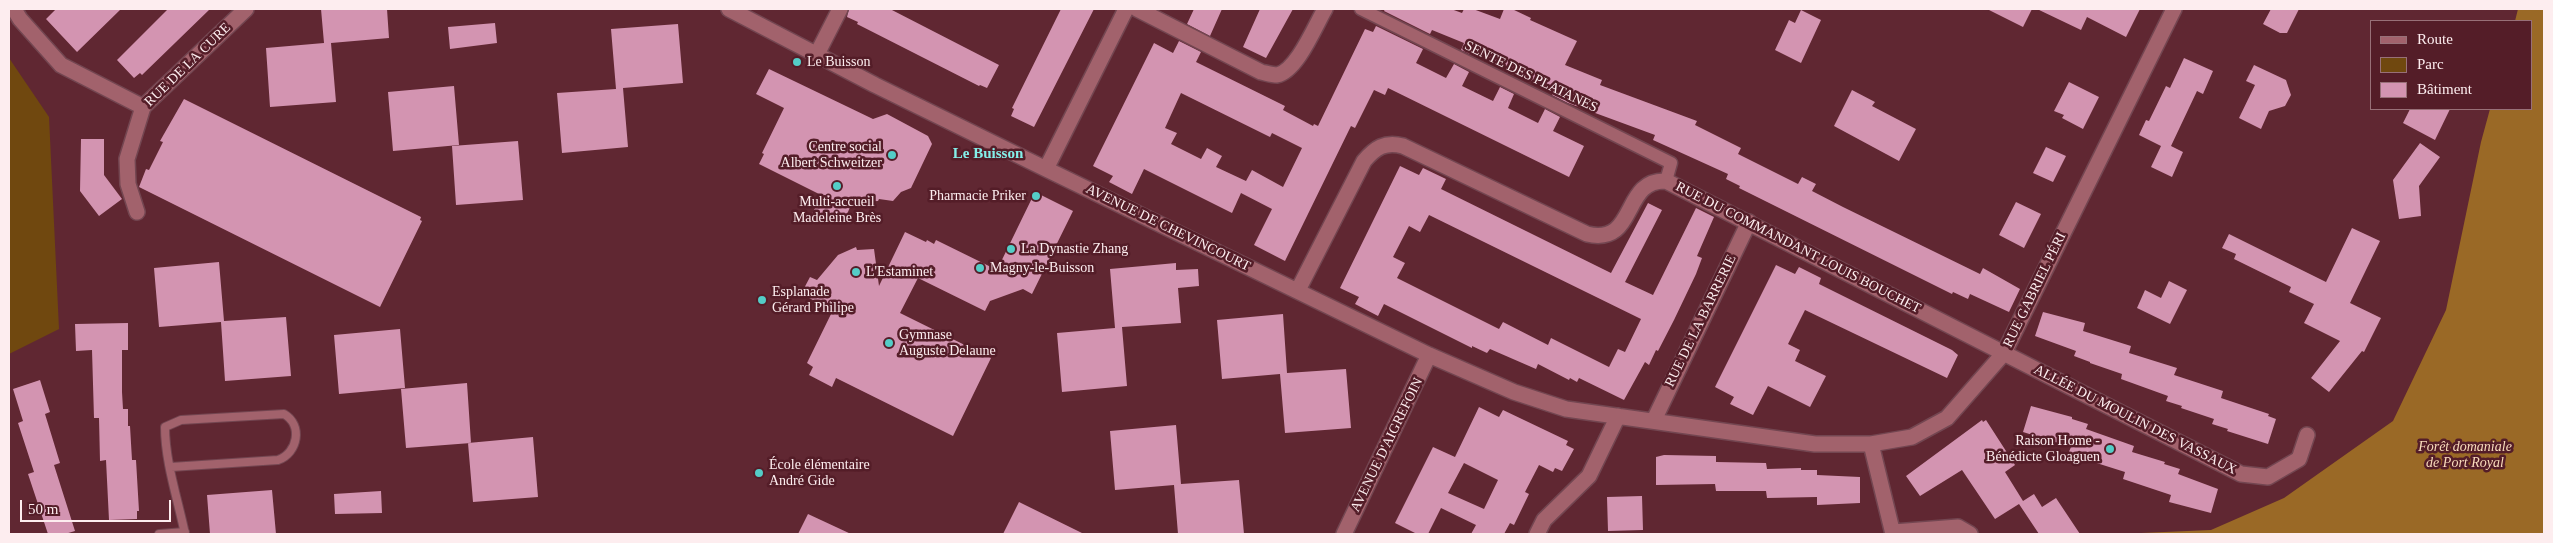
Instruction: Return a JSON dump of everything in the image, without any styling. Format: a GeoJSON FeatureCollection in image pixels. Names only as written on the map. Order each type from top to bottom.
{"type":"FeatureCollection","features":[{"type":"Feature","properties":{"kind":"street"},"geometry":{"type":"LineString","coordinates":[[14,9],[20,19],[61,65],[143,106]]}},
{"type":"Feature","properties":{"kind":"street","name":"RUE DE LA CURE"},"geometry":{"type":"LineString","coordinates":[[137,212],[128,184],[127,159],[143,106],[246,9]]}},
{"type":"Feature","properties":{"kind":"street","name":"AVENUE DE CHEVINCOURT"},"geometry":{"type":"LineString","coordinates":[[730,9],[1046,169],[1429,355],[1531,398],[1566,408],[1618,416]]}},
{"type":"Feature","properties":{"kind":"street"},"geometry":{"type":"LineString","coordinates":[[817,54],[840,9]]}},
{"type":"Feature","properties":{"kind":"street"},"geometry":{"type":"LineString","coordinates":[[1046,169],[1126,9]]}},
{"type":"Feature","properties":{"kind":"street"},"geometry":{"type":"LineString","coordinates":[[1137,9],[1261,72],[1276,75],[1288,70],[1296,60],[1325,9]]}},
{"type":"Feature","properties":{"kind":"street","name":"SENTE DES PLATANES"},"geometry":{"type":"LineString","coordinates":[[1361,9],[1671,163],[1666,181]]}},
{"type":"Feature","properties":{"kind":"street","name":"RUE GABRIEL PÉRI"},"geometry":{"type":"LineString","coordinates":[[1618,416],[1814,444],[1870,444],[1912,437],[1947,418],[2004,353],[2174,9]]}},
{"type":"Feature","properties":{"kind":"street","name":"RUE DU COMMANDANT LOUIS BOUCHET"},"geometry":{"type":"LineString","coordinates":[[1298,290],[1364,161],[1373,150],[1384,144],[1394,143],[1587,234],[1600,237],[1612,234],[1622,225],[1645,186],[1656,181],[1666,181],[2004,353]]}},
{"type":"Feature","properties":{"kind":"street","name":"RUE DE LA BARRERIE"},"geometry":{"type":"LineString","coordinates":[[1654,420],[1749,222]]}},
{"type":"Feature","properties":{"kind":"street","name":"ALLÉE DU MOULIN DES VASSAUX"},"geometry":{"type":"LineString","coordinates":[[2004,353],[2241,474],[2268,477],[2299,459],[2307,435]]}},
{"type":"Feature","properties":{"kind":"street","name":"AVENUE D'AIGREFOIN"},"geometry":{"type":"LineString","coordinates":[[1344,534],[1429,355]]}},
{"type":"Feature","properties":{"kind":"street"},"geometry":{"type":"LineString","coordinates":[[1537,534],[1544,520],[1588,476],[1618,416]]}},
{"type":"Feature","properties":{"kind":"street"},"geometry":{"type":"LineString","coordinates":[[1870,444],[1893,533],[1958,527],[1970,534]]}},
{"type":"Feature","properties":{"kind":"lane"},"geometry":{"type":"LineString","coordinates":[[159,534],[185,533],[165,440],[165,427],[181,420],[284,414],[292,418],[296,430],[295,445],[287,457],[278,460],[171,467]]}},
{"type":"Feature","properties":{"kind":"green space","name":"Forêt domaniale de Port Royal"},"geometry":{"type":"Polygon","coordinates":[[[2518,9],[2544,9],[2544,534],[2118,534],[2211,530],[2284,498],[2393,421],[2446,310],[2481,142],[2490,110],[2533,110],[2533,20],[2515,20],[2518,9]]]}},
{"type":"Feature","properties":{"kind":"green space"},"geometry":{"type":"Polygon","coordinates":[[[9,58],[49,117],[59,329],[9,354],[9,58]]]}},
{"type":"Feature","properties":{"kind":"building"},"geometry":{"type":"Polygon","coordinates":[[[56,9],[121,9],[77,52],[46,19],[56,9]]]}},
{"type":"Feature","properties":{"kind":"building"},"geometry":{"type":"Polygon","coordinates":[[[168,9],[210,9],[142,75],[140,73],[134,78],[117,60],[168,9]]]}},
{"type":"Feature","properties":{"kind":"building"},"geometry":{"type":"Polygon","coordinates":[[[321,9],[387,9],[389,38],[331,43],[336,102],[270,107],[266,48],[324,43],[321,9]]]}},
{"type":"Feature","properties":{"kind":"building"},"geometry":{"type":"Polygon","coordinates":[[[849,9],[890,9],[999,65],[987,88],[979,86],[857,24],[858,22],[847,17],[849,9]]]}},
{"type":"Feature","properties":{"kind":"building"},"geometry":{"type":"Polygon","coordinates":[[[1061,9],[1094,9],[1034,127],[1011,116],[1014,109],[1012,108],[1061,9]]]}},
{"type":"Feature","properties":{"kind":"building"},"geometry":{"type":"Polygon","coordinates":[[[1194,9],[1222,9],[1210,36],[1187,24],[1194,9]]]}},
{"type":"Feature","properties":{"kind":"building"},"geometry":{"type":"Polygon","coordinates":[[[1260,9],[1293,9],[1266,58],[1243,47],[1260,9]]]}},
{"type":"Feature","properties":{"kind":"building"},"geometry":{"type":"Polygon","coordinates":[[[1385,9],[1451,9],[1462,13],[1464,9],[1473,9],[1500,19],[1504,9],[1512,9],[1531,18],[1530,20],[1577,41],[1565,65],[1602,80],[1600,85],[1697,121],[1695,125],[1741,148],[1738,154],[1798,184],[1802,177],[1816,184],[1812,191],[1843,207],[1980,274],[1983,268],[2020,289],[2009,312],[1970,294],[1968,299],[1953,292],[1952,294],[1739,188],[1740,186],[1726,179],[1728,174],[1653,140],[1655,135],[1568,103],[1552,95],[1555,90],[1507,72],[1510,67],[1461,50],[1464,43],[1432,30],[1430,34],[1384,11],[1385,9]]]}},
{"type":"Feature","properties":{"kind":"building"},"geometry":{"type":"Polygon","coordinates":[[[1987,9],[2032,9],[2023,27],[1987,9]]]}},
{"type":"Feature","properties":{"kind":"building"},"geometry":{"type":"Polygon","coordinates":[[[2037,9],[2140,9],[2126,37],[2087,17],[2081,30],[2037,9]]]}},
{"type":"Feature","properties":{"kind":"building"},"geometry":{"type":"Polygon","coordinates":[[[2271,9],[2299,9],[2287,33],[2280,33],[2263,24],[2271,9]]]}},
{"type":"Feature","properties":{"kind":"building"},"geometry":{"type":"Polygon","coordinates":[[[1801,10],[1821,20],[1801,63],[1775,50],[1789,20],[1795,23],[1801,10]]]}},
{"type":"Feature","properties":{"kind":"building"},"geometry":{"type":"Polygon","coordinates":[[[495,23],[497,43],[450,49],[448,27],[495,23]]]}},
{"type":"Feature","properties":{"kind":"building"},"geometry":{"type":"Polygon","coordinates":[[[678,24],[683,83],[623,88],[628,147],[562,153],[557,93],[616,89],[611,29],[678,24]]]}},
{"type":"Feature","properties":{"kind":"building"},"geometry":{"type":"Polygon","coordinates":[[[1376,26],[1423,49],[1416,63],[1446,78],[1454,64],[1469,72],[1462,86],[1493,101],[1500,87],[1514,94],[1508,108],[1538,123],[1545,109],[1560,117],[1553,131],[1584,146],[1569,177],[1388,88],[1385,95],[1374,90],[1355,128],[1351,126],[1285,261],[1254,245],[1272,209],[1241,193],[1232,213],[1144,169],[1132,194],[1109,182],[1113,176],[1093,166],[1154,43],[1173,53],[1179,41],[1201,52],[1196,62],[1285,106],[1283,110],[1313,126],[1314,124],[1318,126],[1365,29],[1373,32],[1376,26]],[[1181,93],[1165,128],[1177,133],[1171,144],[1201,159],[1207,148],[1222,156],[1216,167],[1246,181],[1252,170],[1283,187],[1302,148],[1272,133],[1270,137],[1181,93]]]}},
{"type":"Feature","properties":{"kind":"building"},"geometry":{"type":"Polygon","coordinates":[[[2184,58],[2213,71],[2203,94],[2197,91],[2171,146],[2183,152],[2172,177],[2151,167],[2161,146],[2139,135],[2146,120],[2149,121],[2166,86],[2170,88],[2184,58]]]}},
{"type":"Feature","properties":{"kind":"building"},"geometry":{"type":"Polygon","coordinates":[[[2254,65],[2286,80],[2291,95],[2285,106],[2269,111],[2261,129],[2239,118],[2255,85],[2246,81],[2254,65]]]}},
{"type":"Feature","properties":{"kind":"building"},"geometry":{"type":"Polygon","coordinates":[[[769,69],[873,119],[887,114],[928,136],[932,144],[911,188],[901,192],[893,201],[879,199],[878,201],[861,202],[854,198],[852,202],[845,203],[851,205],[844,221],[808,223],[821,195],[759,164],[764,154],[762,153],[784,108],[756,94],[769,69]]]}},
{"type":"Feature","properties":{"kind":"building"},"geometry":{"type":"Polygon","coordinates":[[[2069,82],[2099,97],[2083,129],[2062,118],[2064,115],[2054,111],[2069,82]]]}},
{"type":"Feature","properties":{"kind":"building"},"geometry":{"type":"Polygon","coordinates":[[[454,86],[459,145],[393,151],[388,92],[454,86]]]}},
{"type":"Feature","properties":{"kind":"building"},"geometry":{"type":"Polygon","coordinates":[[[1852,90],[1875,102],[1872,106],[1916,129],[1899,161],[1834,126],[1852,90]]]}},
{"type":"Feature","properties":{"kind":"building"},"geometry":{"type":"Polygon","coordinates":[[[184,99],[421,217],[420,220],[422,221],[380,307],[139,187],[146,169],[149,170],[163,142],[160,141],[184,99]]]}},
{"type":"Feature","properties":{"kind":"building"},"geometry":{"type":"Polygon","coordinates":[[[2410,110],[2450,110],[2435,140],[2403,123],[2410,110]]]}},
{"type":"Feature","properties":{"kind":"building"},"geometry":{"type":"Polygon","coordinates":[[[81,139],[104,139],[104,175],[122,199],[99,216],[80,191],[81,139]]]}},
{"type":"Feature","properties":{"kind":"building"},"geometry":{"type":"Polygon","coordinates":[[[518,141],[523,200],[456,205],[452,146],[518,141]]]}},
{"type":"Feature","properties":{"kind":"building"},"geometry":{"type":"Polygon","coordinates":[[[2420,143],[2440,157],[2419,186],[2421,216],[2399,219],[2393,180],[2420,143]]]}},
{"type":"Feature","properties":{"kind":"building"},"geometry":{"type":"Polygon","coordinates":[[[2046,147],[2066,156],[2053,182],[2033,173],[2046,147]]]}},
{"type":"Feature","properties":{"kind":"building"},"geometry":{"type":"Polygon","coordinates":[[[1400,166],[1419,175],[1423,168],[1446,179],[1441,189],[1611,273],[1648,203],[1662,210],[1625,282],[1653,295],[1696,208],[1714,217],[1697,256],[1702,258],[1696,274],[1674,320],[1658,351],[1656,350],[1649,365],[1645,362],[1624,400],[1579,378],[1577,382],[1570,378],[1569,380],[1538,364],[1536,369],[1490,349],[1487,353],[1472,346],[1472,348],[1384,304],[1378,316],[1355,304],[1359,297],[1340,288],[1400,166]],[[1429,215],[1420,232],[1409,226],[1393,257],[1405,263],[1397,278],[1499,329],[1503,322],[1548,345],[1551,338],[1609,367],[1618,349],[1625,352],[1641,319],[1429,215]]]}},
{"type":"Feature","properties":{"kind":"building"},"geometry":{"type":"Polygon","coordinates":[[[1035,192],[1073,211],[1032,294],[1023,289],[990,301],[985,311],[918,278],[900,313],[991,358],[953,436],[836,378],[832,387],[809,375],[813,367],[807,363],[833,310],[801,294],[810,277],[817,280],[838,255],[856,247],[857,250],[874,249],[879,286],[905,232],[926,242],[927,240],[934,244],[936,240],[997,270],[1035,192]]]}},
{"type":"Feature","properties":{"kind":"building"},"geometry":{"type":"Polygon","coordinates":[[[2016,202],[2041,214],[2024,248],[1999,235],[2016,202]]]}},
{"type":"Feature","properties":{"kind":"building"},"geometry":{"type":"Polygon","coordinates":[[[2352,228],[2380,241],[2350,303],[2381,318],[2364,352],[2362,351],[2329,392],[2311,378],[2340,341],[2304,323],[2314,304],[2289,292],[2291,287],[2234,259],[2236,254],[2222,248],[2229,234],[2326,282],[2352,228]]]}},
{"type":"Feature","properties":{"kind":"building"},"geometry":{"type":"Polygon","coordinates":[[[219,262],[224,321],[286,317],[291,376],[225,381],[221,322],[159,327],[154,268],[219,262]]]}},
{"type":"Feature","properties":{"kind":"building"},"geometry":{"type":"Polygon","coordinates":[[[1176,263],[1176,270],[1198,269],[1199,286],[1178,288],[1181,323],[1122,327],[1127,386],[1062,392],[1057,333],[1115,328],[1110,269],[1176,263]]]}},
{"type":"Feature","properties":{"kind":"building"},"geometry":{"type":"Polygon","coordinates":[[[1776,265],[1795,274],[1799,267],[1821,278],[1819,284],[1952,350],[1958,355],[1947,378],[1805,310],[1788,344],[1800,350],[1795,361],[1826,376],[1810,407],[1768,386],[1753,415],[1730,404],[1734,397],[1715,387],[1776,265]]]}},
{"type":"Feature","properties":{"kind":"building"},"geometry":{"type":"Polygon","coordinates":[[[2169,281],[2187,290],[2170,324],[2137,308],[2145,290],[2161,298],[2169,281]]]}},
{"type":"Feature","properties":{"kind":"building"},"geometry":{"type":"Polygon","coordinates":[[[2043,312],[2085,323],[2083,331],[2131,346],[2129,353],[2177,368],[2174,375],[2223,391],[2221,398],[2269,414],[2268,416],[2276,419],[2268,444],[2227,431],[2228,429],[2212,424],[2214,419],[2166,401],[2168,396],[2121,379],[2122,374],[2074,356],[2076,351],[2035,336],[2043,312]]]}},
{"type":"Feature","properties":{"kind":"building"},"geometry":{"type":"Polygon","coordinates":[[[1283,314],[1287,373],[1346,369],[1351,428],[1285,433],[1280,374],[1222,379],[1217,320],[1283,314]]]}},
{"type":"Feature","properties":{"kind":"building"},"geometry":{"type":"Polygon","coordinates":[[[128,323],[128,350],[122,350],[122,392],[123,409],[128,409],[132,460],[136,460],[139,511],[137,511],[137,519],[109,520],[106,460],[100,461],[99,418],[94,418],[92,350],[76,351],[75,324],[128,323]]]}},
{"type":"Feature","properties":{"kind":"building"},"geometry":{"type":"Polygon","coordinates":[[[400,329],[405,388],[339,394],[334,335],[400,329]]]}},
{"type":"Feature","properties":{"kind":"building"},"geometry":{"type":"Polygon","coordinates":[[[40,380],[50,412],[45,414],[60,463],[54,465],[75,531],[65,534],[48,534],[28,474],[34,472],[18,423],[23,421],[13,389],[40,380]]]}},
{"type":"Feature","properties":{"kind":"building"},"geometry":{"type":"Polygon","coordinates":[[[467,383],[471,443],[406,448],[401,389],[467,383]]]}},
{"type":"Feature","properties":{"kind":"building"},"geometry":{"type":"Polygon","coordinates":[[[2031,406],[2072,417],[2072,419],[2088,424],[2086,429],[2134,446],[2132,452],[2165,462],[2164,464],[2180,469],[2178,474],[2218,489],[2211,513],[2169,502],[2171,495],[2123,479],[2125,472],[2068,454],[2071,447],[2023,432],[2031,406]]]}},
{"type":"Feature","properties":{"kind":"building"},"geometry":{"type":"Polygon","coordinates":[[[1479,407],[1499,417],[1503,410],[1568,441],[1566,445],[1574,449],[1562,471],[1555,468],[1553,472],[1539,465],[1525,492],[1529,494],[1514,525],[1510,523],[1504,534],[1471,534],[1476,525],[1441,508],[1428,534],[1417,534],[1395,523],[1433,447],[1455,457],[1479,407]],[[1464,463],[1448,493],[1484,509],[1498,480],[1464,463]]]}},
{"type":"Feature","properties":{"kind":"building"},"geometry":{"type":"Polygon","coordinates":[[[1982,420],[1983,422],[1986,420],[2015,465],[2005,472],[2023,501],[2034,494],[2042,507],[2056,498],[2080,534],[2039,534],[2019,504],[1995,519],[1962,470],[1920,496],[1906,476],[1982,420]]]}},
{"type":"Feature","properties":{"kind":"building"},"geometry":{"type":"Polygon","coordinates":[[[1176,425],[1181,484],[1239,480],[1244,534],[1178,534],[1174,485],[1115,490],[1110,431],[1176,425]]]}},
{"type":"Feature","properties":{"kind":"building"},"geometry":{"type":"Polygon","coordinates":[[[533,437],[538,497],[473,502],[468,443],[533,437]]]}},
{"type":"Feature","properties":{"kind":"building"},"geometry":{"type":"Polygon","coordinates":[[[1664,455],[1716,456],[1716,462],[1766,463],[1767,469],[1801,468],[1801,470],[1817,470],[1817,475],[1860,477],[1860,503],[1817,505],[1817,497],[1767,498],[1766,491],[1716,491],[1715,484],[1656,485],[1656,457],[1664,455]]]}},
{"type":"Feature","properties":{"kind":"building"},"geometry":{"type":"Polygon","coordinates":[[[272,490],[276,534],[210,534],[207,495],[272,490]]]}},
{"type":"Feature","properties":{"kind":"building"},"geometry":{"type":"Polygon","coordinates":[[[381,491],[382,513],[335,514],[334,494],[381,491]]]}},
{"type":"Feature","properties":{"kind":"building"},"geometry":{"type":"Polygon","coordinates":[[[1642,496],[1643,530],[1608,531],[1607,497],[1642,496]]]}},
{"type":"Feature","properties":{"kind":"building"},"geometry":{"type":"Polygon","coordinates":[[[1019,502],[1084,534],[1003,534],[1019,502]]]}},
{"type":"Feature","properties":{"kind":"building"},"geometry":{"type":"Polygon","coordinates":[[[808,514],[851,534],[798,534],[808,514]]]}},
{"type":"Feature","properties":{"kind":"place","name":"Le Buisson"},"geometry":{"type":"Point","coordinates":[797,62]}},
{"type":"Feature","properties":{"kind":"place","name":"Centre social Albert Schweitzer"},"geometry":{"type":"Point","coordinates":[892,155]}},
{"type":"Feature","properties":{"kind":"place","name":"Multi-accueil Madeleine Brès"},"geometry":{"type":"Point","coordinates":[837,186]}},
{"type":"Feature","properties":{"kind":"place","name":"Pharmacie Priker"},"geometry":{"type":"Point","coordinates":[1036,196]}},
{"type":"Feature","properties":{"kind":"place","name":"La Dynastie Zhang"},"geometry":{"type":"Point","coordinates":[1011,249]}},
{"type":"Feature","properties":{"kind":"place","name":"Magny-le-Buisson"},"geometry":{"type":"Point","coordinates":[980,268]}},
{"type":"Feature","properties":{"kind":"place","name":"L'Estaminet"},"geometry":{"type":"Point","coordinates":[856,272]}},
{"type":"Feature","properties":{"kind":"place","name":"Esplanade Gérard Philipe"},"geometry":{"type":"Point","coordinates":[762,300]}},
{"type":"Feature","properties":{"kind":"place","name":"Gymnase Auguste Delaune"},"geometry":{"type":"Point","coordinates":[889,343]}},
{"type":"Feature","properties":{"kind":"place","name":"Raison Home - Bénédicte Gloaguen"},"geometry":{"type":"Point","coordinates":[2110,449]}},
{"type":"Feature","properties":{"kind":"place","name":"École élémentaire André Gide"},"geometry":{"type":"Point","coordinates":[759,473]}},
{"type":"Feature","properties":{"kind":"district","name":"Le Buisson"},"geometry":{"type":"Point","coordinates":[988,154]}}]}
